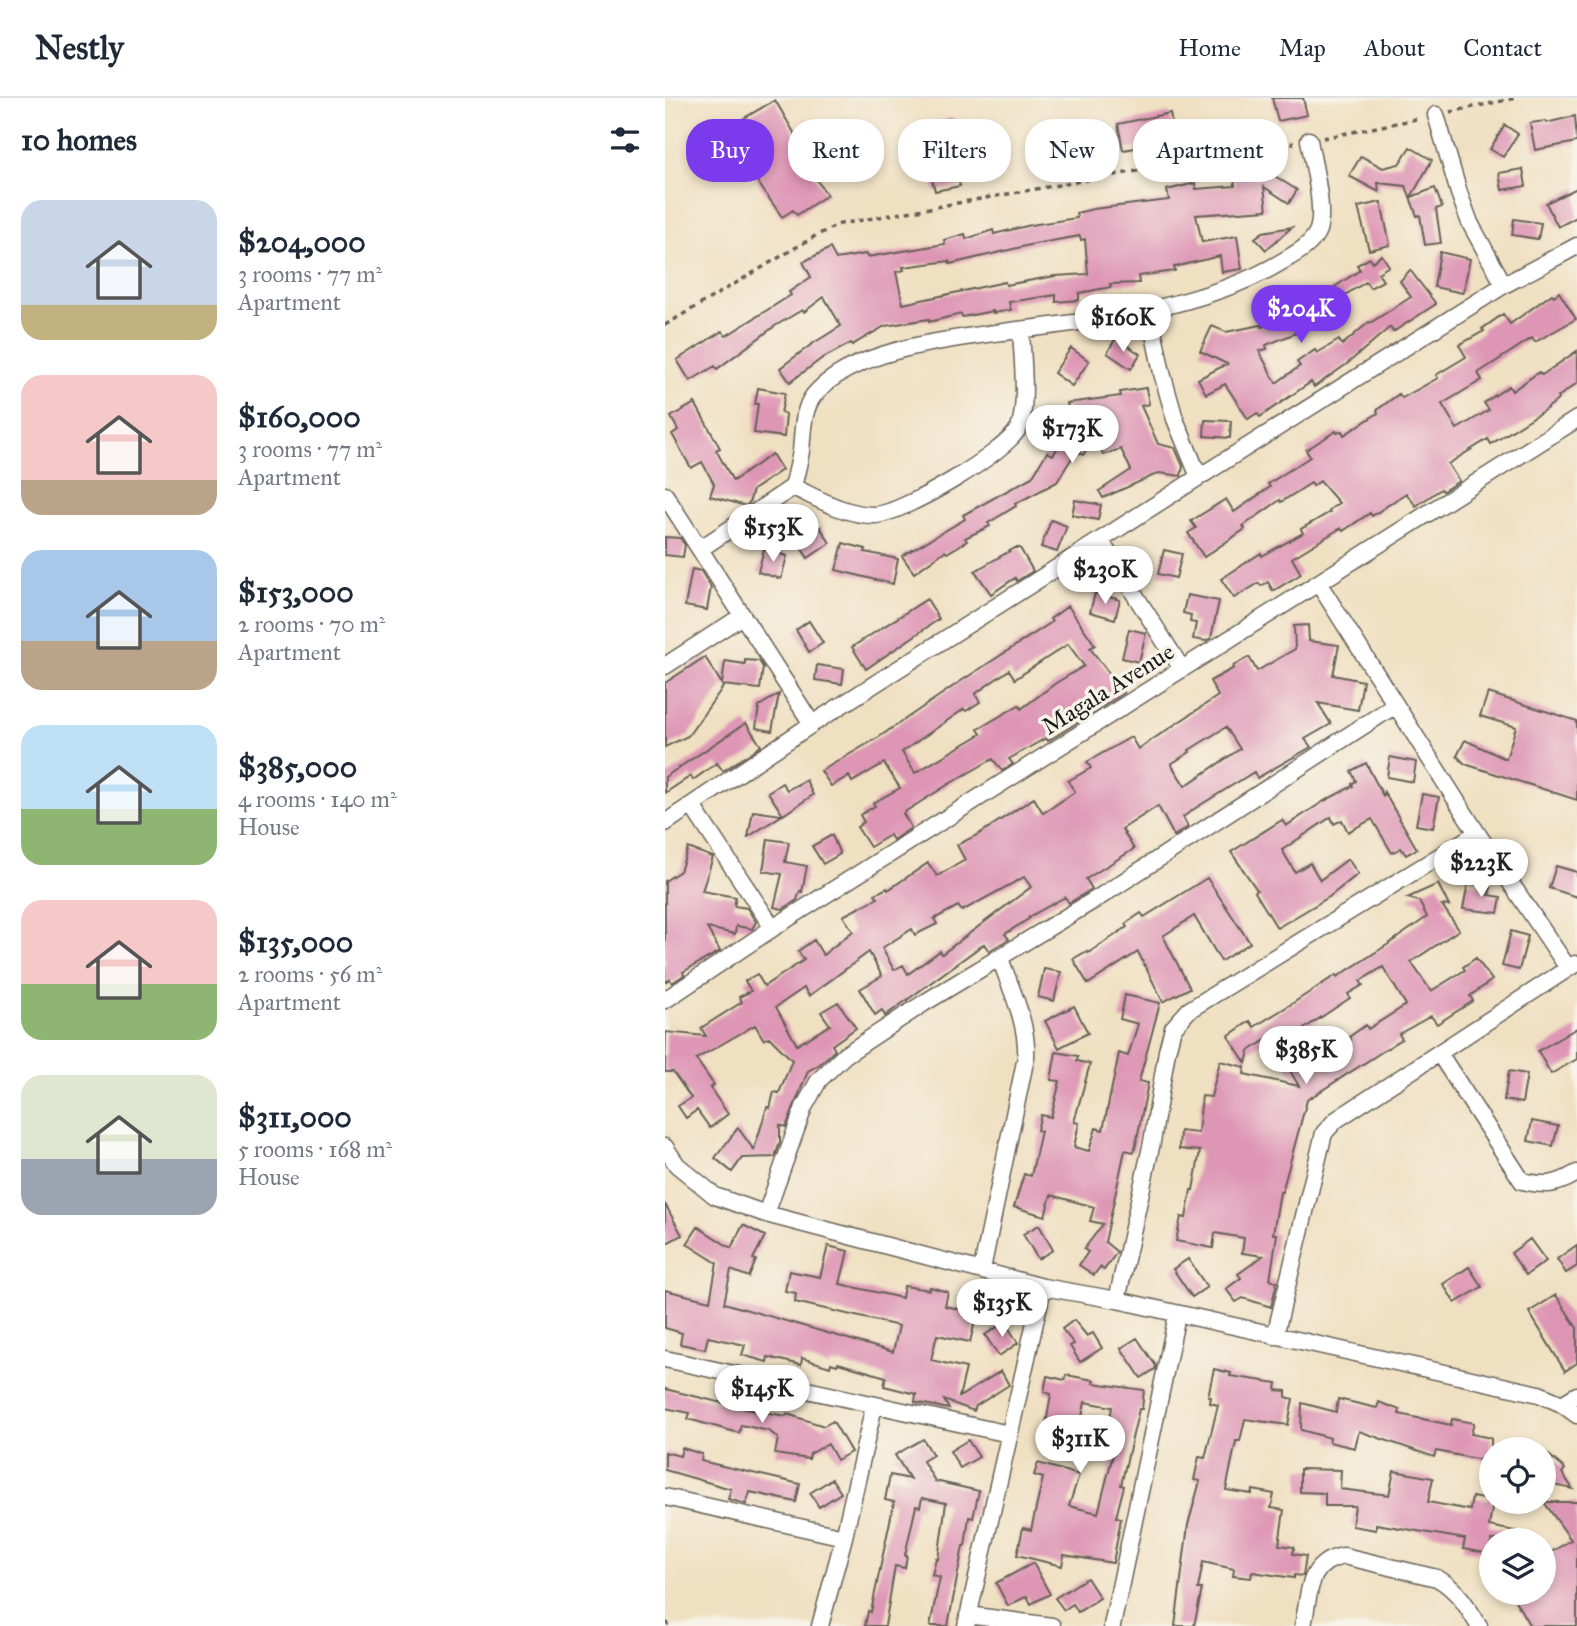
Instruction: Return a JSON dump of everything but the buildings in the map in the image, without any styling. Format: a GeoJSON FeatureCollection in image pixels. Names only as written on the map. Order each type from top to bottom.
{"type":"FeatureCollection","features":[{"type":"Feature","properties":{"kind":"street"},"geometry":{"type":"LineString","coordinates":[[1437,115],[1458,193],[1470,223],[1504,285]]}},
{"type":"Feature","properties":{"kind":"street"},"geometry":{"type":"LineString","coordinates":[[700,549],[793,487],[801,454],[804,419],[813,396],[840,374],[892,352],[943,339],[1149,310],[1265,273],[1305,248],[1318,230],[1320,210],[1309,140]]}},
{"type":"Feature","properties":{"kind":"street"},"geometry":{"type":"LineString","coordinates":[[665,823],[812,724],[1199,477],[1504,285],[1577,246]]}},
{"type":"Feature","properties":{"kind":"street"},"geometry":{"type":"LineString","coordinates":[[1149,310],[1175,419],[1199,477]]}},
{"type":"Feature","properties":{"kind":"street"},"geometry":{"type":"LineString","coordinates":[[793,487],[849,513],[877,515],[905,507],[1005,446],[1019,427],[1024,402],[1021,330]]}},
{"type":"Feature","properties":{"kind":"street","name":"Magala Avenue"},"geometry":{"type":"LineString","coordinates":[[665,1000],[773,928],[1577,419]]}},
{"type":"Feature","properties":{"kind":"street"},"geometry":{"type":"LineString","coordinates":[[665,495],[812,724]]}},
{"type":"Feature","properties":{"kind":"street"},"geometry":{"type":"LineString","coordinates":[[1100,540],[1182,669]]}},
{"type":"Feature","properties":{"kind":"street"},"geometry":{"type":"LineString","coordinates":[[1275,1336],[1324,1133],[1336,1120],[1572,966],[1477,833],[1318,584]]}},
{"type":"Feature","properties":{"kind":"street"},"geometry":{"type":"LineString","coordinates":[[665,666],[742,616]]}},
{"type":"Feature","properties":{"kind":"street"},"geometry":{"type":"LineString","coordinates":[[766,1214],[804,1107],[819,1080],[845,1055],[924,1003],[1101,896],[1394,706]]}},
{"type":"Feature","properties":{"kind":"street"},"geometry":{"type":"LineString","coordinates":[[692,806],[773,928]]}},
{"type":"Feature","properties":{"kind":"street"},"geometry":{"type":"LineString","coordinates":[[1117,1300],[1152,1142],[1167,1051],[1174,1028],[1189,1010],[1477,833]]}},
{"type":"Feature","properties":{"kind":"street"},"geometry":{"type":"LineString","coordinates":[[982,1269],[1027,1057],[1024,1028],[1000,958]]}},
{"type":"Feature","properties":{"kind":"street"},"geometry":{"type":"LineString","coordinates":[[1439,1053],[1522,1181],[1545,1186],[1577,1173]]}},
{"type":"Feature","properties":{"kind":"street"},"geometry":{"type":"LineString","coordinates":[[665,1147],[671,1169],[715,1196],[766,1214],[1043,1287],[1117,1300],[1539,1394],[1562,1404],[1577,1415]]}},
{"type":"Feature","properties":{"kind":"street"},"geometry":{"type":"LineString","coordinates":[[1043,1287],[967,1620],[1052,1626]]}},
{"type":"Feature","properties":{"kind":"street"},"geometry":{"type":"LineString","coordinates":[[1112,1626],[1177,1315]]}},
{"type":"Feature","properties":{"kind":"street"},"geometry":{"type":"LineString","coordinates":[[665,1359],[1009,1434]]}},
{"type":"Feature","properties":{"kind":"street"},"geometry":{"type":"LineString","coordinates":[[1562,1404],[1577,1395]]}},
{"type":"Feature","properties":{"kind":"street"},"geometry":{"type":"LineString","coordinates":[[820,1626],[874,1406]]}},
{"type":"Feature","properties":{"kind":"street"},"geometry":{"type":"LineString","coordinates":[[665,1497],[843,1537]]}},
{"type":"Feature","properties":{"kind":"street"},"geometry":{"type":"LineString","coordinates":[[1303,1626],[1315,1572],[1329,1558],[1344,1556],[1437,1578],[1464,1599],[1479,1626]]}},
{"type":"Feature","properties":{"kind":"path"},"geometry":{"type":"LineString","coordinates":[[665,325],[840,224],[1309,140],[1516,98]]}},
{"type":"Feature","properties":{"kind":"path"},"geometry":{"type":"LineString","coordinates":[[665,1622],[671,1626]]}}]}
